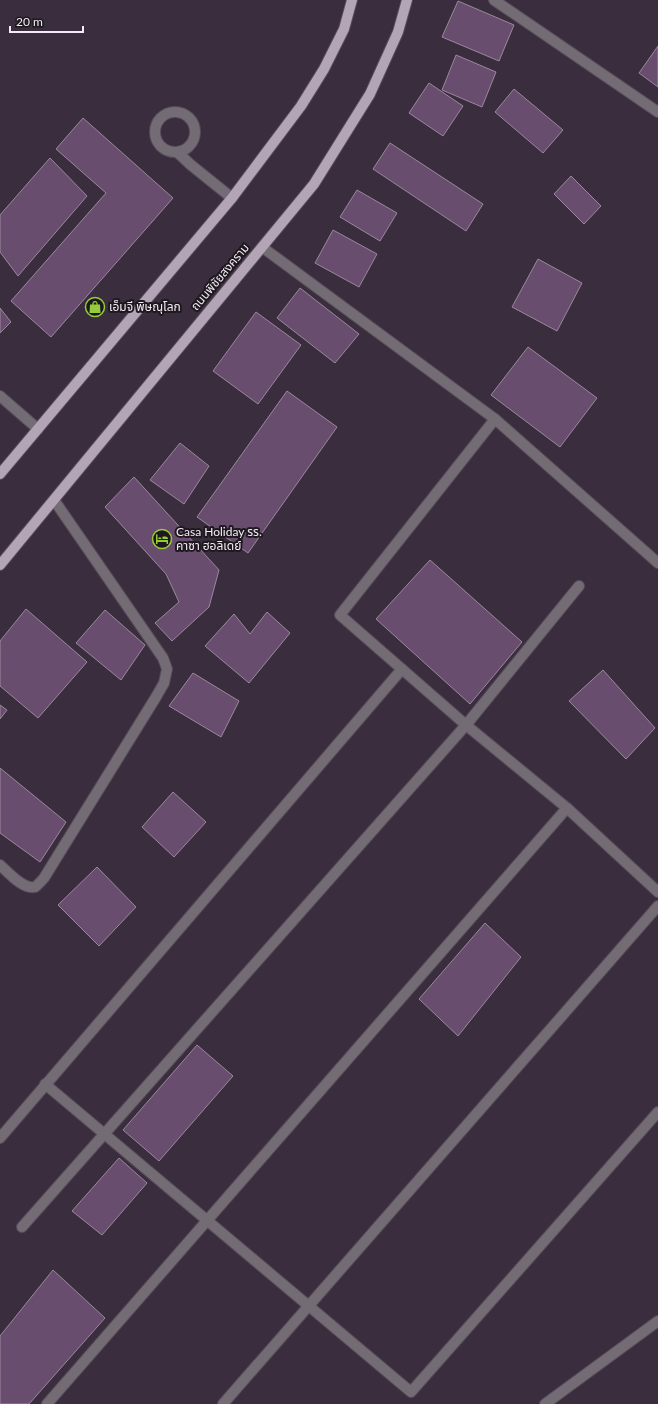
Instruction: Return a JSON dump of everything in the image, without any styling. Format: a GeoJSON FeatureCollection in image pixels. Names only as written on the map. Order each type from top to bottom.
{"type":"FeatureCollection","features":[{"type":"Feature","properties":{"kind":"main road"},"geometry":{"type":"LineString","coordinates":[[0,474],[232,198],[301,106],[324,70],[344,29],[352,0]]}},
{"type":"Feature","properties":{"kind":"main road","name":"ถนนพิชัยสงคราม"},"geometry":{"type":"LineString","coordinates":[[0,565],[314,184],[370,94],[398,32],[406,0]]}},
{"type":"Feature","properties":{"kind":"street"},"geometry":{"type":"LineString","coordinates":[[494,0],[658,112]]}},
{"type":"Feature","properties":{"kind":"street"},"geometry":{"type":"LineString","coordinates":[[177,152],[191,166],[232,198]]}},
{"type":"Feature","properties":{"kind":"street"},"geometry":{"type":"LineString","coordinates":[[262,247],[496,419],[658,563]]}},
{"type":"Feature","properties":{"kind":"street"},"geometry":{"type":"LineString","coordinates":[[0,396],[38,429]]}},
{"type":"Feature","properties":{"kind":"street"},"geometry":{"type":"LineString","coordinates":[[496,419],[340,615],[466,725],[567,808],[658,892]]}},
{"type":"Feature","properties":{"kind":"street"},"geometry":{"type":"LineString","coordinates":[[0,865],[21,884],[30,887],[36,886],[44,878],[156,697],[164,683],[167,669],[163,658],[54,500]]}},
{"type":"Feature","properties":{"kind":"street"},"geometry":{"type":"LineString","coordinates":[[22,1227],[466,725],[579,586]]}},
{"type":"Feature","properties":{"kind":"street"},"geometry":{"type":"LineString","coordinates":[[0,1138],[402,669]]}},
{"type":"Feature","properties":{"kind":"street"},"geometry":{"type":"LineString","coordinates":[[47,1404],[567,808]]}},
{"type":"Feature","properties":{"kind":"street"},"geometry":{"type":"LineString","coordinates":[[223,1404],[658,906]]}},
{"type":"Feature","properties":{"kind":"street"},"geometry":{"type":"LineString","coordinates":[[45,1084],[411,1392],[658,1112]]}},
{"type":"Feature","properties":{"kind":"street"},"geometry":{"type":"LineString","coordinates":[[545,1404],[658,1321]]}},
{"type":"Feature","properties":{"kind":"building"},"geometry":{"type":"Polygon","coordinates":[[[458,1],[514,25],[499,61],[442,37],[458,1]]]}},
{"type":"Feature","properties":{"kind":"building"},"geometry":{"type":"Polygon","coordinates":[[[658,46],[658,87],[639,73],[658,46]]]}},
{"type":"Feature","properties":{"kind":"building"},"geometry":{"type":"Polygon","coordinates":[[[456,55],[496,72],[482,107],[442,90],[456,55]]]}},
{"type":"Feature","properties":{"kind":"building"},"geometry":{"type":"Polygon","coordinates":[[[429,83],[463,106],[443,136],[409,113],[429,83]]]}},
{"type":"Feature","properties":{"kind":"building"},"geometry":{"type":"Polygon","coordinates":[[[514,89],[563,130],[543,153],[495,112],[514,89]]]}},
{"type":"Feature","properties":{"kind":"building"},"geometry":{"type":"Polygon","coordinates":[[[83,118],[173,198],[51,337],[11,301],[106,193],[56,149],[83,118]]]}},
{"type":"Feature","properties":{"kind":"building"},"geometry":{"type":"Polygon","coordinates":[[[390,143],[483,204],[466,231],[373,169],[390,143]]]}},
{"type":"Feature","properties":{"kind":"building"},"geometry":{"type":"Polygon","coordinates":[[[50,158],[87,196],[18,276],[0,252],[0,215],[50,158]]]}},
{"type":"Feature","properties":{"kind":"building"},"geometry":{"type":"Polygon","coordinates":[[[571,176],[601,206],[584,224],[554,194],[571,176]]]}},
{"type":"Feature","properties":{"kind":"building"},"geometry":{"type":"Polygon","coordinates":[[[357,190],[397,213],[380,241],[340,217],[357,190]]]}},
{"type":"Feature","properties":{"kind":"building"},"geometry":{"type":"Polygon","coordinates":[[[333,230],[377,254],[359,287],[315,263],[333,230]]]}},
{"type":"Feature","properties":{"kind":"building"},"geometry":{"type":"Polygon","coordinates":[[[538,259],[582,283],[557,331],[512,307],[538,259]]]}},
{"type":"Feature","properties":{"kind":"building"},"geometry":{"type":"Polygon","coordinates":[[[300,288],[359,334],[335,363],[277,318],[300,288]]]}},
{"type":"Feature","properties":{"kind":"building"},"geometry":{"type":"Polygon","coordinates":[[[0,308],[11,322],[0,333],[0,308]]]}},
{"type":"Feature","properties":{"kind":"building"},"geometry":{"type":"Polygon","coordinates":[[[256,312],[301,345],[258,404],[213,371],[256,312]]]}},
{"type":"Feature","properties":{"kind":"building"},"geometry":{"type":"Polygon","coordinates":[[[528,347],[597,398],[560,447],[491,395],[528,347]]]}},
{"type":"Feature","properties":{"kind":"building"},"geometry":{"type":"Polygon","coordinates":[[[287,391],[337,427],[248,553],[197,517],[287,391]]]}},
{"type":"Feature","properties":{"kind":"building"},"geometry":{"type":"Polygon","coordinates":[[[180,443],[209,466],[184,504],[150,480],[180,443]]]}},
{"type":"Feature","properties":{"kind":"building","name":"Casa Holiday รร. คาซา ฮอลิเดย์"},"geometry":{"type":"Polygon","coordinates":[[[134,477],[219,570],[209,607],[172,641],[155,623],[179,602],[166,574],[105,507],[134,477]]]}},
{"type":"Feature","properties":{"kind":"building"},"geometry":{"type":"Polygon","coordinates":[[[430,560],[522,642],[470,704],[376,619],[430,560]]]}},
{"type":"Feature","properties":{"kind":"building"},"geometry":{"type":"Polygon","coordinates":[[[26,609],[87,662],[38,718],[0,686],[0,641],[26,609]]]}},
{"type":"Feature","properties":{"kind":"building"},"geometry":{"type":"Polygon","coordinates":[[[105,610],[145,645],[121,680],[76,643],[105,610]]]}},
{"type":"Feature","properties":{"kind":"building"},"geometry":{"type":"Polygon","coordinates":[[[267,612],[290,633],[249,683],[205,646],[234,614],[250,634],[267,612]]]}},
{"type":"Feature","properties":{"kind":"building"},"geometry":{"type":"Polygon","coordinates":[[[603,670],[655,728],[626,759],[569,701],[603,670]]]}},
{"type":"Feature","properties":{"kind":"building"},"geometry":{"type":"Polygon","coordinates":[[[193,673],[239,701],[221,737],[169,706],[193,673]]]}},
{"type":"Feature","properties":{"kind":"building"},"geometry":{"type":"Polygon","coordinates":[[[0,705],[7,710],[0,719],[0,705]]]}},
{"type":"Feature","properties":{"kind":"building"},"geometry":{"type":"Polygon","coordinates":[[[0,768],[66,822],[40,862],[0,833],[0,768]]]}},
{"type":"Feature","properties":{"kind":"building"},"geometry":{"type":"Polygon","coordinates":[[[173,792],[206,822],[174,857],[142,827],[173,792]]]}},
{"type":"Feature","properties":{"kind":"building"},"geometry":{"type":"Polygon","coordinates":[[[97,867],[136,907],[99,946],[58,905],[97,867]]]}},
{"type":"Feature","properties":{"kind":"building"},"geometry":{"type":"Polygon","coordinates":[[[485,923],[521,957],[458,1036],[419,999],[485,923]]]}},
{"type":"Feature","properties":{"kind":"building"},"geometry":{"type":"Polygon","coordinates":[[[197,1045],[233,1076],[159,1161],[123,1130],[197,1045]]]}},
{"type":"Feature","properties":{"kind":"building"},"geometry":{"type":"Polygon","coordinates":[[[119,1158],[147,1183],[102,1235],[72,1211],[119,1158]]]}},
{"type":"Feature","properties":{"kind":"building"},"geometry":{"type":"Polygon","coordinates":[[[53,1270],[105,1318],[29,1404],[0,1404],[0,1336],[53,1270]]]}},
{"type":"Feature","properties":{"kind":"place","name":"เอ็มจี พิษณุโลก"},"geometry":{"type":"Point","coordinates":[95,307]}},
{"type":"Feature","properties":{"kind":"place","name":"Casa Holiday รร. คาซา ฮอลิเดย์"},"geometry":{"type":"Point","coordinates":[162,539]}}]}
